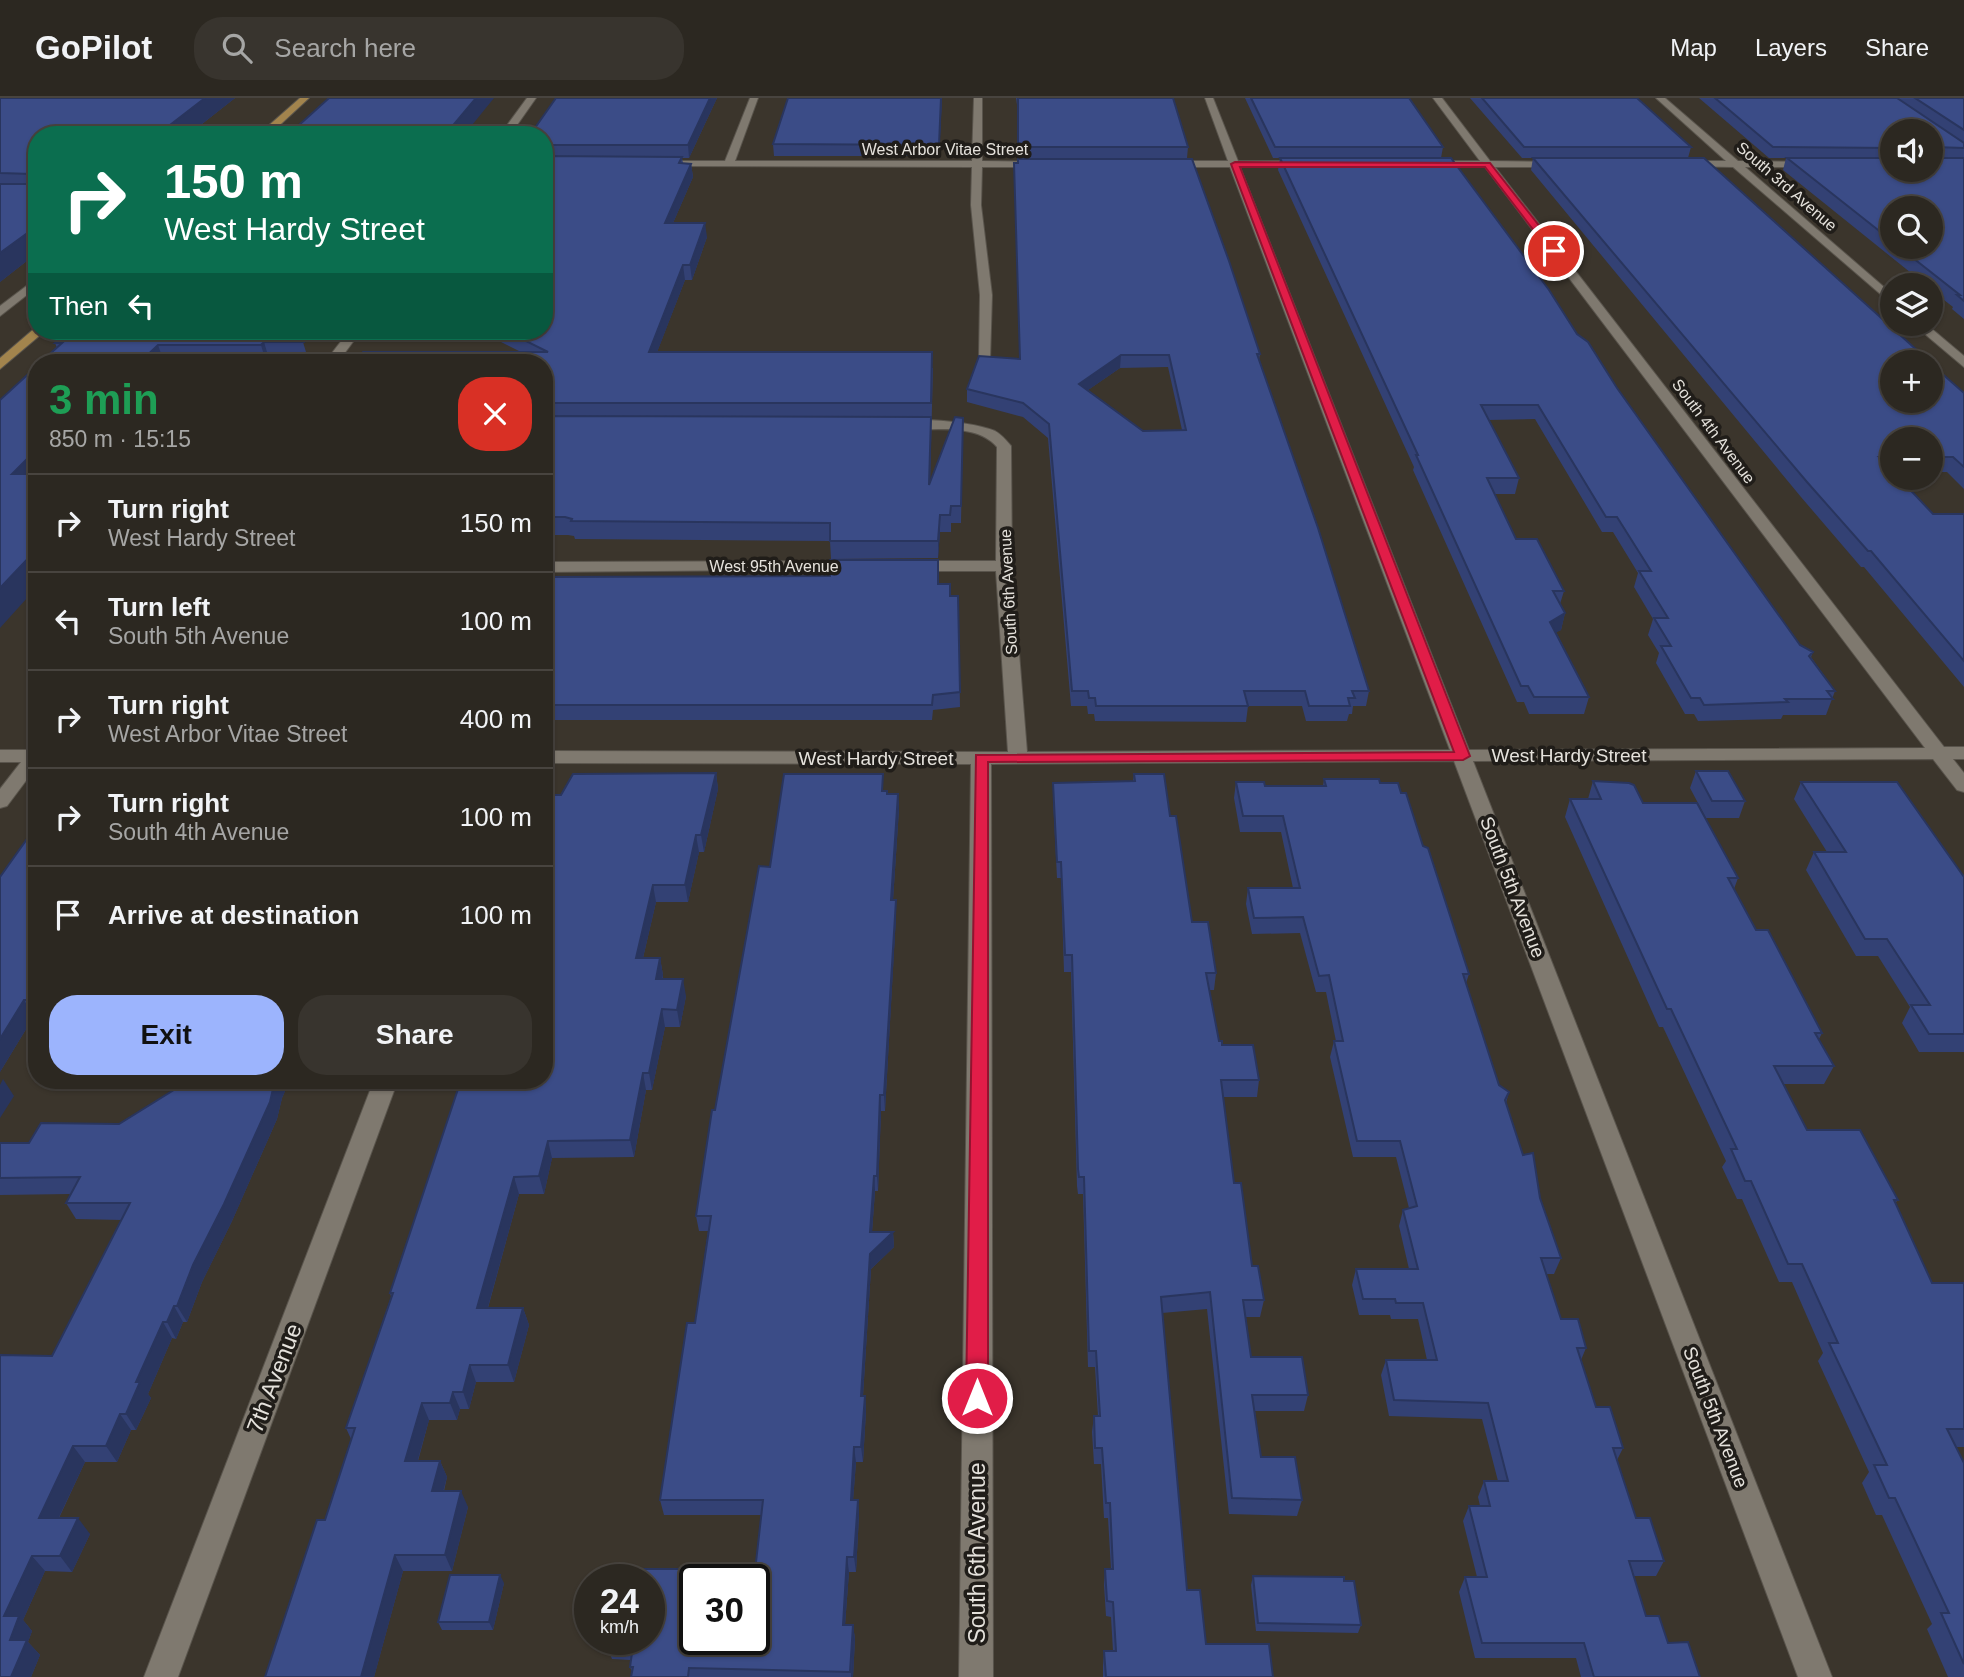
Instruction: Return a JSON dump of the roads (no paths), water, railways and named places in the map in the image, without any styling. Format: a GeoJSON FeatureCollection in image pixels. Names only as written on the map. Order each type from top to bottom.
{"type":"FeatureCollection","features":[{"type":"Feature","properties":{"kind":"main road"},"geometry":{"type":"LineString","coordinates":[[273,126],[305,98]]}},
{"type":"Feature","properties":{"kind":"main road"},"geometry":{"type":"LineString","coordinates":[[0,365],[29,340]]}},
{"type":"Feature","properties":{"kind":"street"},"geometry":{"type":"LineString","coordinates":[[512,126],[533,98]]}},
{"type":"Feature","properties":{"kind":"street"},"geometry":{"type":"LineString","coordinates":[[729,164],[754,98]]}},
{"type":"Feature","properties":{"kind":"street"},"geometry":{"type":"LineString","coordinates":[[978,98],[976,205],[986,295],[985,358]]}},
{"type":"Feature","properties":{"kind":"street","name":"South 5th Avenue"},"geometry":{"type":"LineString","coordinates":[[1209,98],[1815,1677]]}},
{"type":"Feature","properties":{"kind":"street","name":"South 4th Avenue"},"geometry":{"type":"LineString","coordinates":[[1437,98],[1964,786]]}},
{"type":"Feature","properties":{"kind":"street","name":"South 3rd Avenue"},"geometry":{"type":"LineString","coordinates":[[1660,98],[1880,290]]}},
{"type":"Feature","properties":{"kind":"street","name":"West Arbor Vitae Street"},"geometry":{"type":"LineString","coordinates":[[650,164],[1059,164]]}},
{"type":"Feature","properties":{"kind":"street"},"geometry":{"type":"LineString","coordinates":[[1154,164],[1315,164]]}},
{"type":"Feature","properties":{"kind":"street"},"geometry":{"type":"LineString","coordinates":[[1421,164],[1570,164]]}},
{"type":"Feature","properties":{"kind":"street"},"geometry":{"type":"LineString","coordinates":[[1667,164],[1827,164]]}},
{"type":"Feature","properties":{"kind":"street"},"geometry":{"type":"LineString","coordinates":[[0,312],[28,289]]}},
{"type":"Feature","properties":{"kind":"street"},"geometry":{"type":"LineString","coordinates":[[1933,336],[1964,363]]}},
{"type":"Feature","properties":{"kind":"street"},"geometry":{"type":"LineString","coordinates":[[337,354],[348,340]]}},
{"type":"Feature","properties":{"kind":"street","name":"South 6th Avenue"},"geometry":{"type":"LineString","coordinates":[[887,426],[942,426],[992,433],[1000,438],[1004,446],[1004,566],[1018,757]]}},
{"type":"Feature","properties":{"kind":"street","name":"West 95th Avenue"},"geometry":{"type":"LineString","coordinates":[[553,567],[1004,566]]}},
{"type":"Feature","properties":{"kind":"street","name":"West Hardy Street"},"geometry":{"type":"LineString","coordinates":[[553,757],[981,758],[1964,753]]}},
{"type":"Feature","properties":{"kind":"street"},"geometry":{"type":"LineString","coordinates":[[0,756],[28,755]]}},
{"type":"Feature","properties":{"kind":"street","name":"South 6th Avenue"},"geometry":{"type":"LineString","coordinates":[[976,1677],[981,758]]}},
{"type":"Feature","properties":{"kind":"street"},"geometry":{"type":"LineString","coordinates":[[0,802],[28,765]]}},
{"type":"Feature","properties":{"kind":"street","name":"7th Avenue"},"geometry":{"type":"LineString","coordinates":[[161,1677],[383,1089]]}}]}
